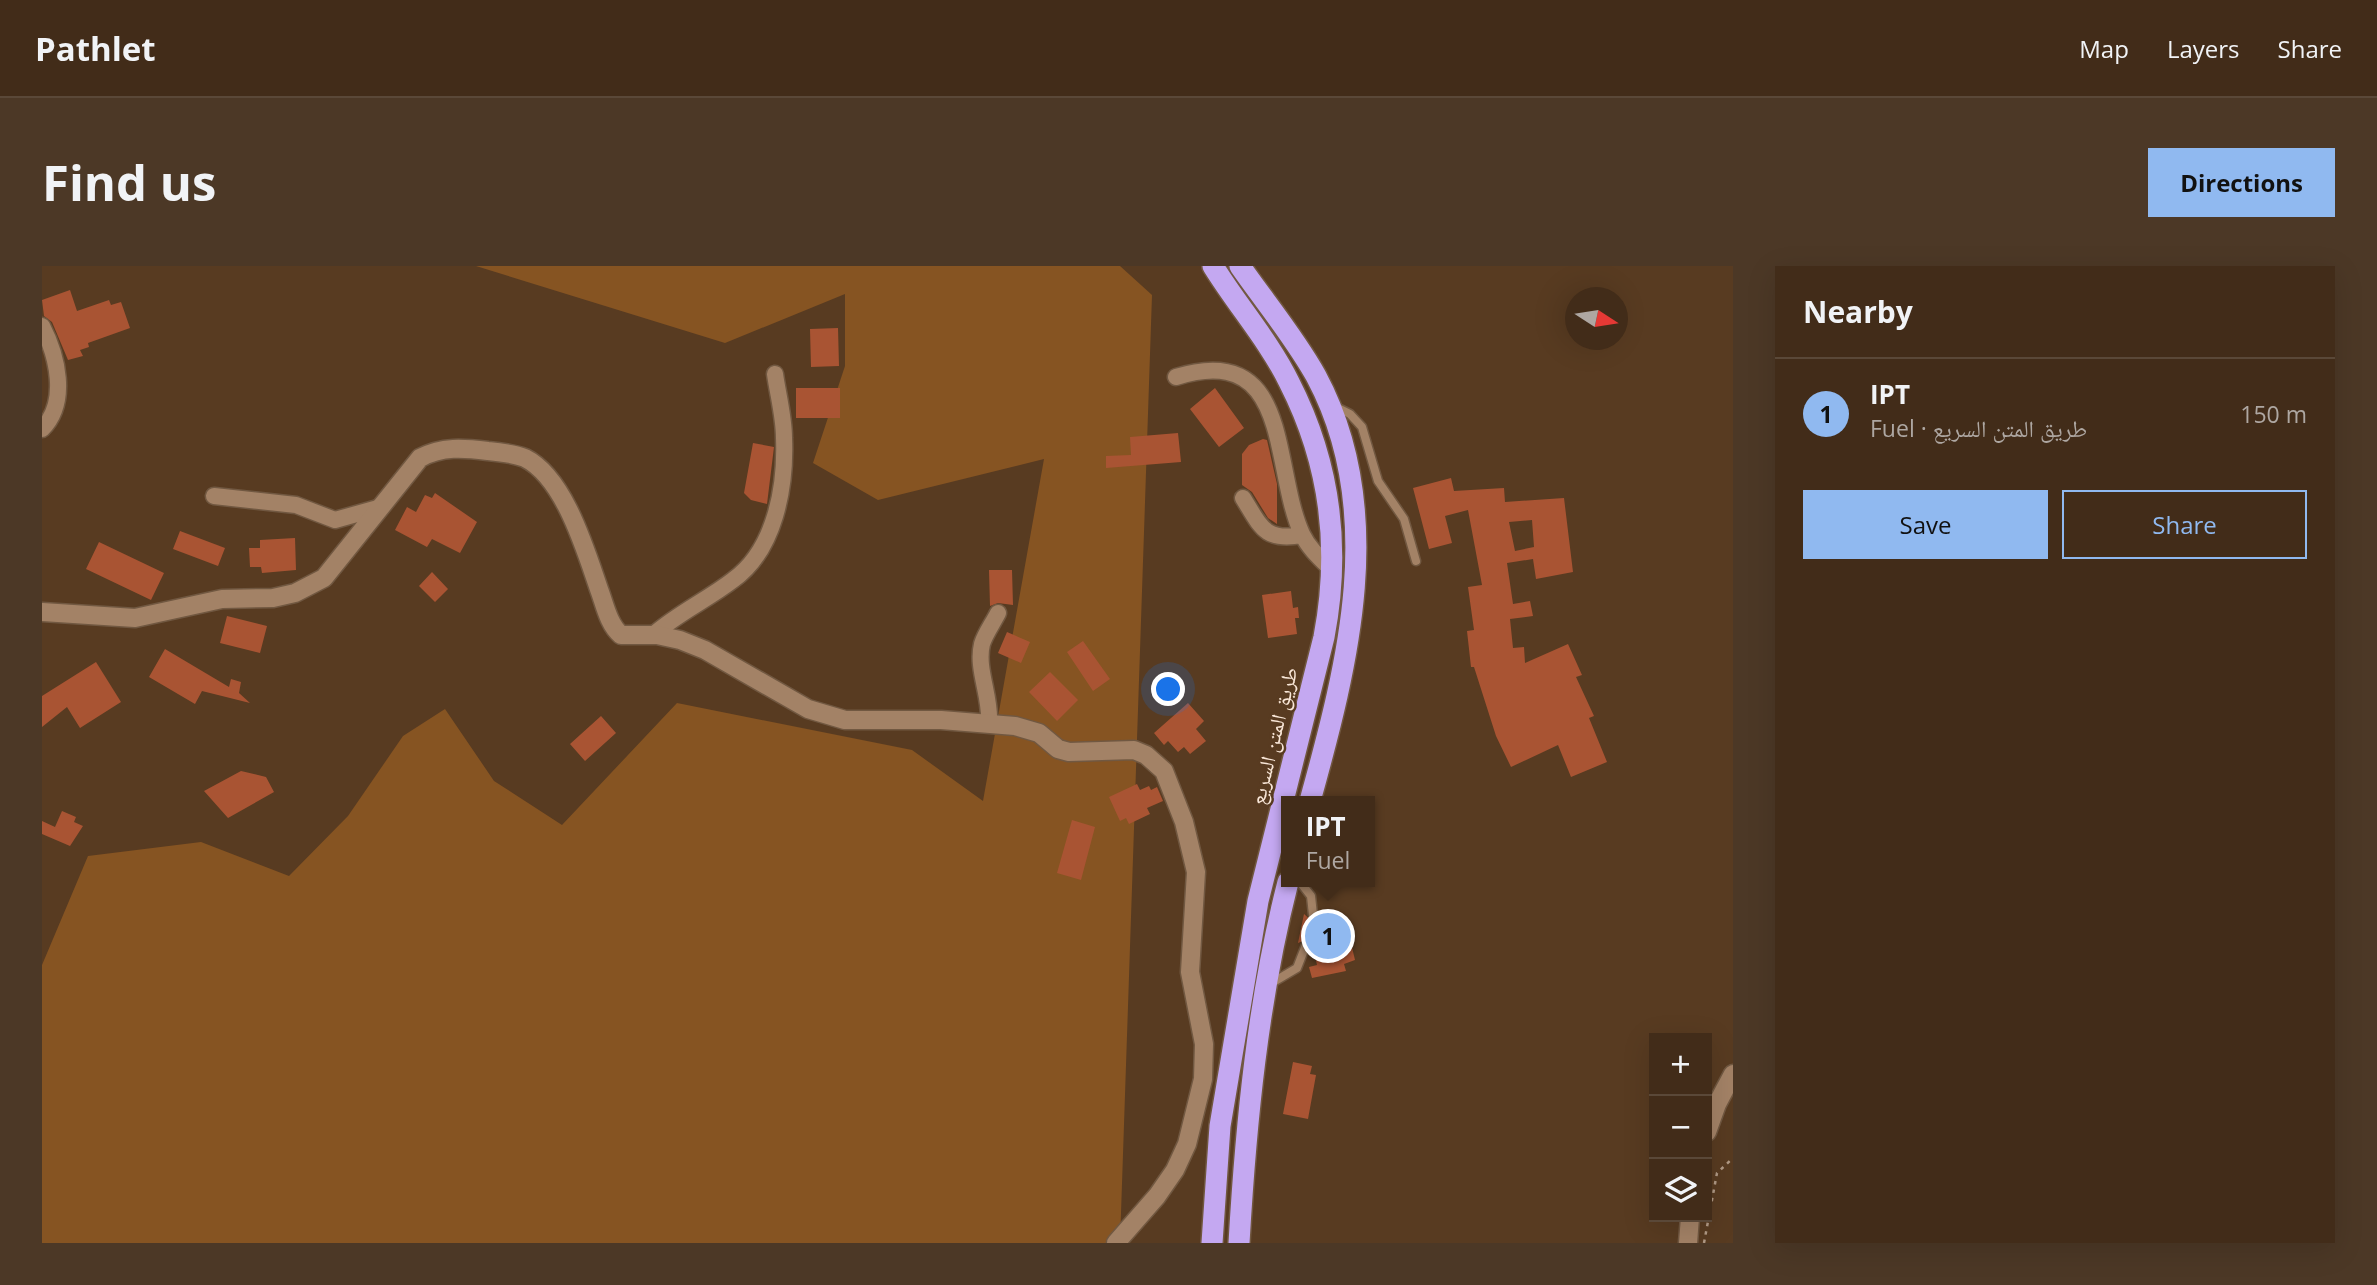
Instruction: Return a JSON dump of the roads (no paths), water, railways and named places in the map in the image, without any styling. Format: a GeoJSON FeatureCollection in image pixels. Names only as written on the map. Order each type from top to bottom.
{"type":"FeatureCollection","features":[{"type":"Feature","properties":{"kind":"highway","name":"طريق المتن السريع"},"geometry":{"type":"LineString","coordinates":[[1213,266],[1289,381],[1310,431],[1328,498],[1333,531],[1333,571],[1324,637],[1284,796]]}},
{"type":"Feature","properties":{"kind":"highway"},"geometry":{"type":"LineString","coordinates":[[1240,266],[1315,375],[1328,404],[1346,460],[1358,531],[1354,606],[1311,796]]}},
{"type":"Feature","properties":{"kind":"highway","name":"طريق المتن السريع"},"geometry":{"type":"LineString","coordinates":[[1212,1243],[1217,1149],[1258,901],[1281,809]]}},
{"type":"Feature","properties":{"kind":"highway"},"geometry":{"type":"LineString","coordinates":[[1239,1243],[1248,1122],[1267,986],[1287,887]]}},
{"type":"Feature","properties":{"kind":"street"},"geometry":{"type":"LineString","coordinates":[[42,326],[52,348],[58,393],[54,409],[42,429]]}},
{"type":"Feature","properties":{"kind":"street"},"geometry":{"type":"LineString","coordinates":[[1176,377],[1197,371],[1226,370],[1247,379],[1260,392],[1275,427],[1302,535],[1333,571]]}},
{"type":"Feature","properties":{"kind":"street"},"geometry":{"type":"LineString","coordinates":[[653,635],[697,602],[733,580],[761,552],[783,479],[785,436],[775,374]]}},
{"type":"Feature","properties":{"kind":"street"},"geometry":{"type":"LineString","coordinates":[[42,612],[135,618],[222,599],[273,598],[295,593],[324,578],[420,458],[432,452],[461,448],[525,458],[558,489],[586,551],[615,631],[628,636],[653,635],[680,640],[705,650],[808,709],[845,720],[989,723],[1031,729],[1069,752],[1133,750],[1146,755],[1164,771],[1194,859],[1197,891],[1190,972],[1204,1044],[1203,1079],[1187,1144],[1175,1170],[1157,1196],[1116,1243]]}},
{"type":"Feature","properties":{"kind":"street"},"geometry":{"type":"LineString","coordinates":[[214,496],[258,503],[283,502],[335,520],[378,508]]}},
{"type":"Feature","properties":{"kind":"street"},"geometry":{"type":"LineString","coordinates":[[1243,498],[1266,533],[1285,538],[1302,535]]}},
{"type":"Feature","properties":{"kind":"street"},"geometry":{"type":"LineString","coordinates":[[989,723],[981,664],[982,642],[998,613]]}},
{"type":"Feature","properties":{"kind":"street"},"geometry":{"type":"LineString","coordinates":[[1712,1118],[1733,1074]]}},
{"type":"Feature","properties":{"kind":"street"},"geometry":{"type":"LineString","coordinates":[[1688,1243],[1690,1222]]}},
{"type":"Feature","properties":{"kind":"lane"},"geometry":{"type":"LineString","coordinates":[[1328,404],[1350,414],[1362,426],[1378,481],[1404,519],[1416,561]]}},
{"type":"Feature","properties":{"kind":"lane"},"geometry":{"type":"LineString","coordinates":[[1304,887],[1311,896],[1313,915]]}},
{"type":"Feature","properties":{"kind":"lane"},"geometry":{"type":"LineString","coordinates":[[1267,986],[1297,968],[1306,944]]}},
{"type":"Feature","properties":{"kind":"place","name":"IPT"},"geometry":{"type":"Point","coordinates":[1328,936]}}]}
